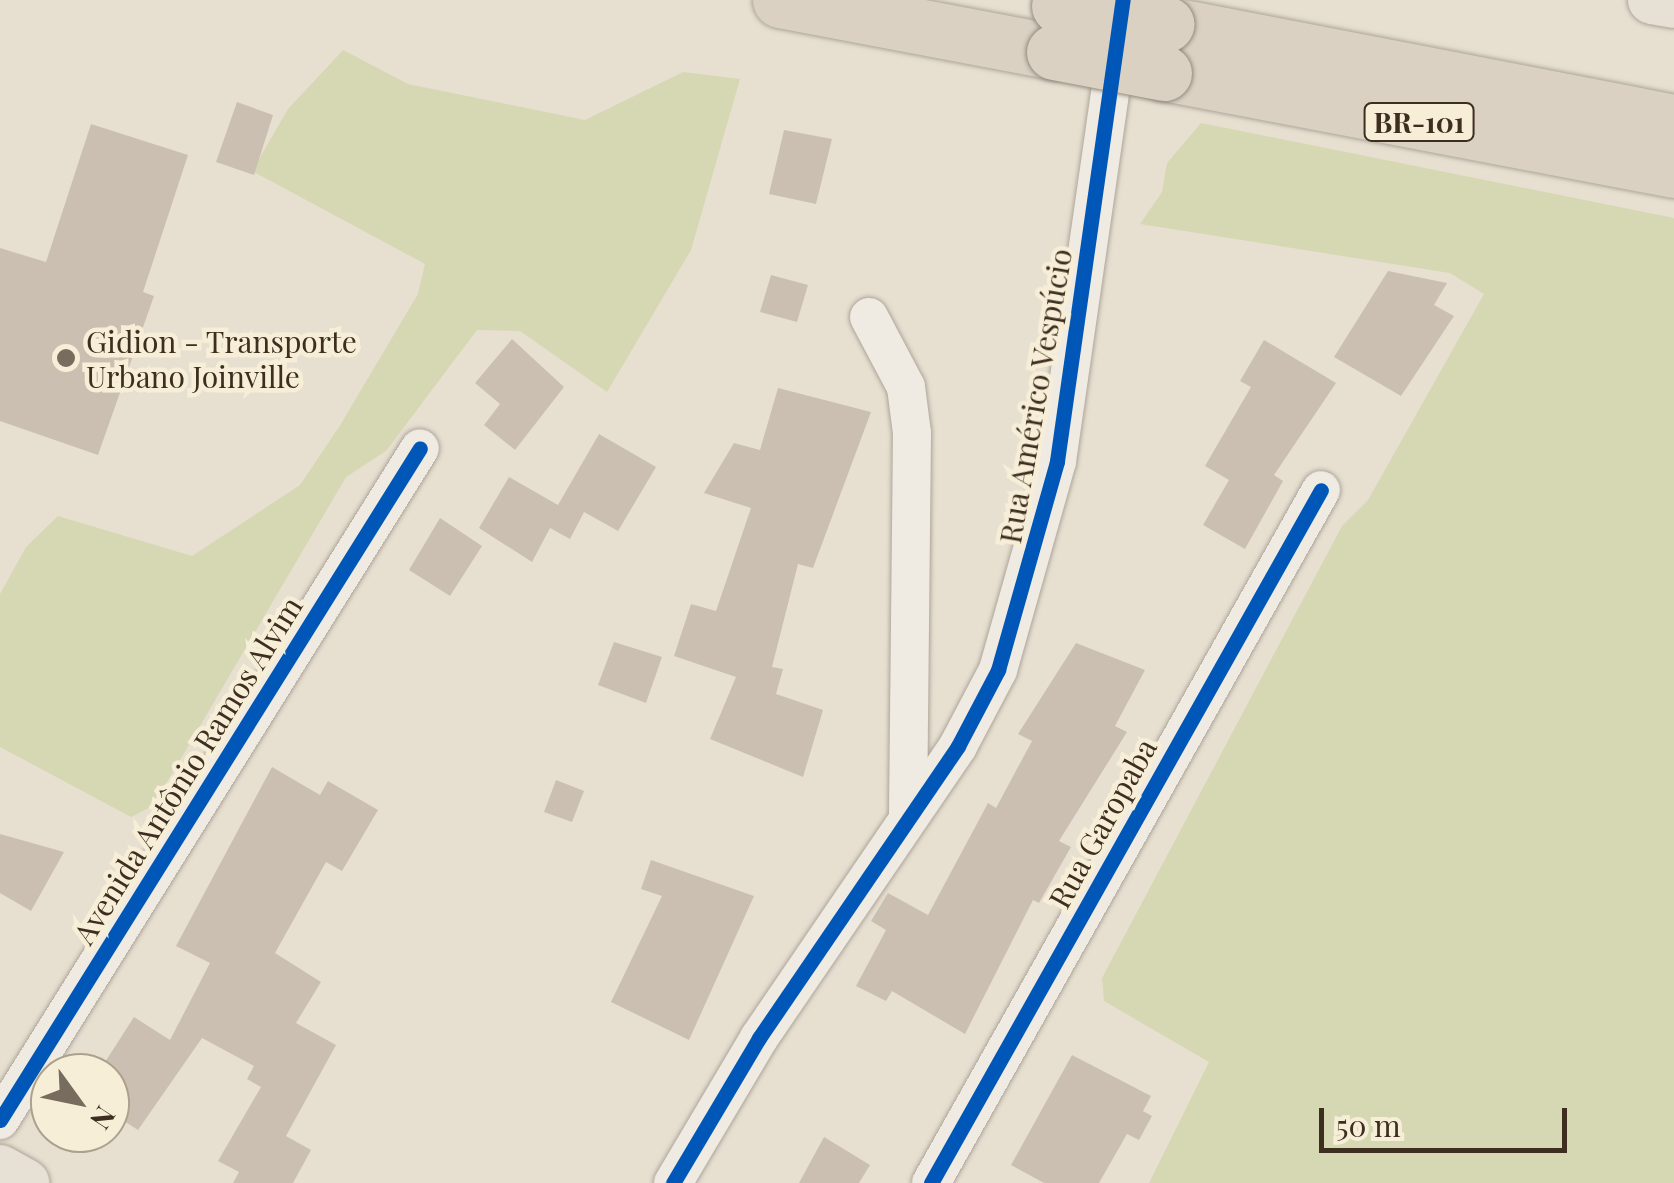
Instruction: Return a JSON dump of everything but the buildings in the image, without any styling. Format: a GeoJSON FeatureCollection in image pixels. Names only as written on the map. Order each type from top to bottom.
{"type":"FeatureCollection","features":[{"type":"Feature","properties":{"kind":"highway","name":"BR-101"},"geometry":{"type":"LineString","coordinates":[[780,0],[1047,19],[1151,32],[1674,122]]}},
{"type":"Feature","properties":{"kind":"highway","name":"BR-101"},"geometry":{"type":"LineString","coordinates":[[1151,32],[1674,170]]}},
{"type":"Feature","properties":{"kind":"main road"},"geometry":{"type":"LineString","coordinates":[[1652,0],[1674,4]]}},
{"type":"Feature","properties":{"kind":"main road"},"geometry":{"type":"LineString","coordinates":[[0,1169],[25,1183]]}},
{"type":"Feature","properties":{"kind":"street","name":"Rua Américo Vespúcio"},"geometry":{"type":"LineString","coordinates":[[674,1183],[981,707],[1045,524],[1151,32]]}},
{"type":"Feature","properties":{"kind":"street"},"geometry":{"type":"LineString","coordinates":[[869,317],[906,387],[912,433],[908,816]]}},
{"type":"Feature","properties":{"kind":"street","name":"Avenida Antônio Ramos Alvim"},"geometry":{"type":"LineString","coordinates":[[0,1120],[420,448]]}},
{"type":"Feature","properties":{"kind":"street","name":"Rua Garopaba"},"geometry":{"type":"LineString","coordinates":[[931,1183],[1321,490]]}},
{"type":"Feature","properties":{"kind":"green space"},"geometry":{"type":"Polygon","coordinates":[[[343,50],[408,84],[585,120],[683,72],[740,79],[691,250],[607,392],[520,331],[477,330],[386,451],[346,477],[153,806],[131,817],[0,747],[0,594],[26,547],[58,516],[192,556],[300,485],[339,427],[418,294],[425,264],[252,171],[288,109],[343,50]]]}},
{"type":"Feature","properties":{"kind":"green space"},"geometry":{"type":"Polygon","coordinates":[[[1201,123],[1674,218],[1674,1183],[1149,1183],[1209,1062],[1104,1001],[1102,978],[1342,526],[1368,500],[1484,294],[1450,273],[1140,224],[1162,192],[1167,163],[1201,123]]]}},
{"type":"Feature","properties":{"kind":"cycle path"},"geometry":{"type":"LineString","coordinates":[[673,1183],[759,1038],[958,746],[998,670],[1057,461],[1123,0]]}},
{"type":"Feature","properties":{"kind":"cycle path"},"geometry":{"type":"LineString","coordinates":[[0,1120],[420,448]]}},
{"type":"Feature","properties":{"kind":"cycle path"},"geometry":{"type":"LineString","coordinates":[[931,1183],[1321,490]]}},
{"type":"Feature","properties":{"kind":"place","name":"Gidion - Transporte Urbano Joinville"},"geometry":{"type":"Point","coordinates":[66,358]}}]}
